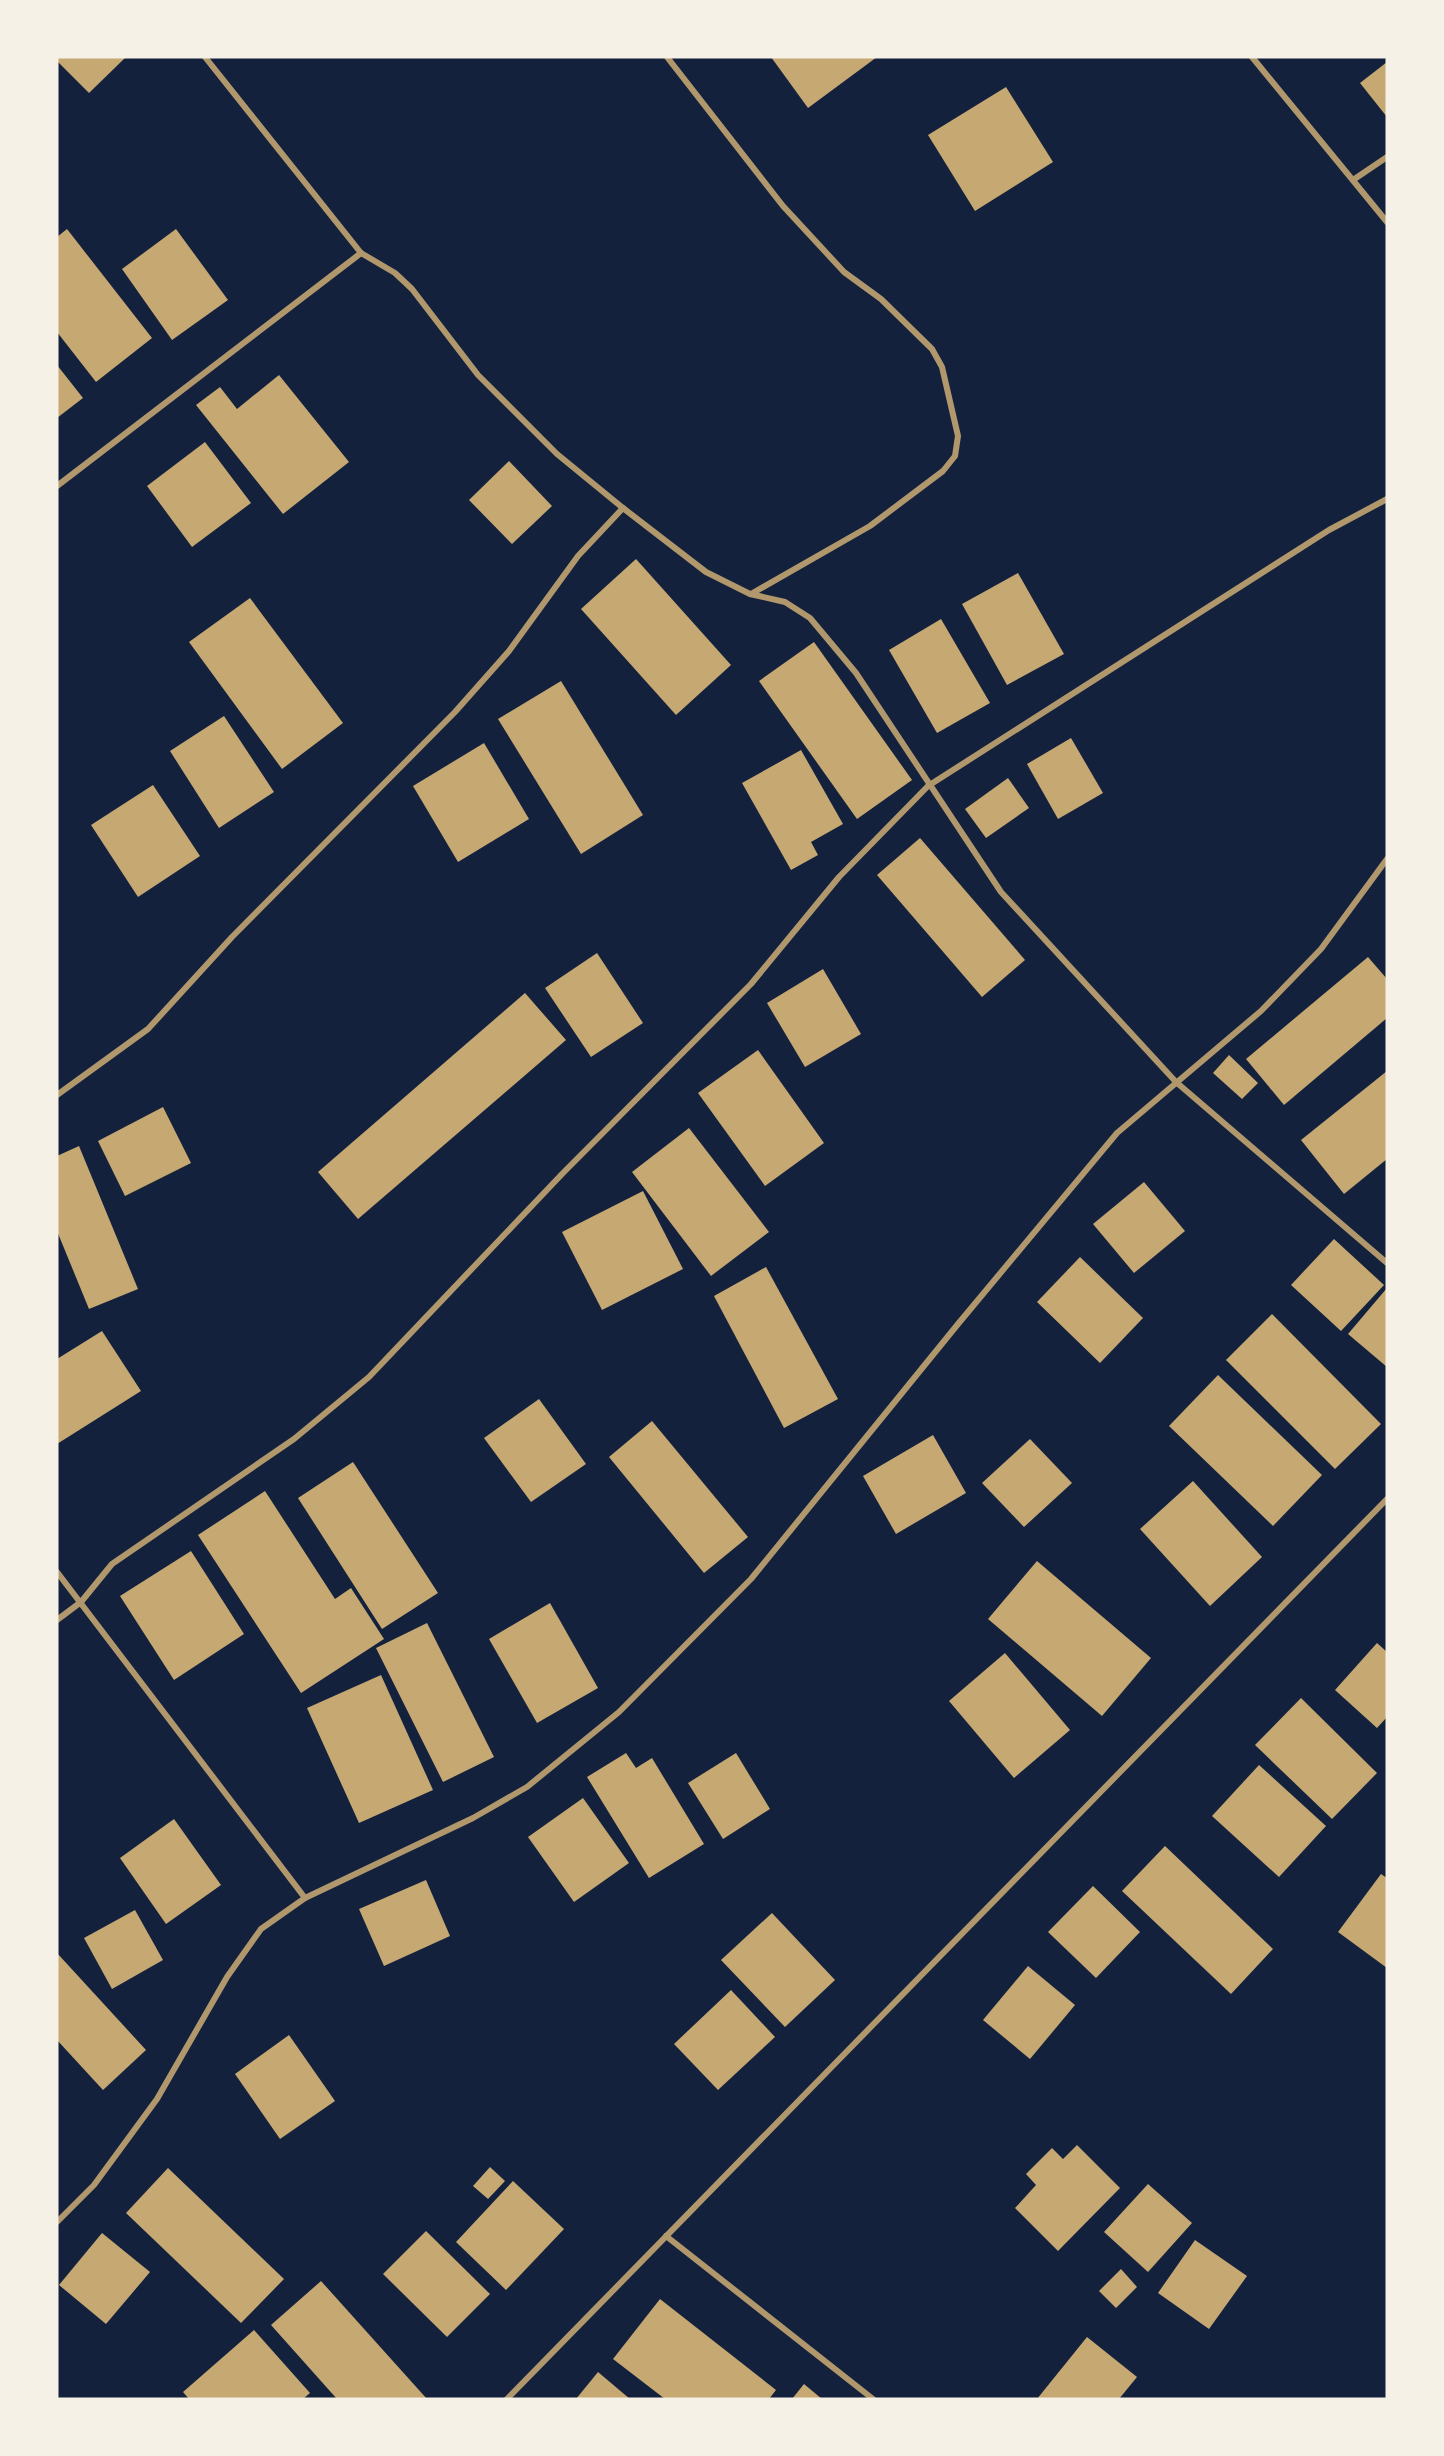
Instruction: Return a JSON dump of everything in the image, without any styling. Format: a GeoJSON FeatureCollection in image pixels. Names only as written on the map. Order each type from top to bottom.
{"type":"FeatureCollection","features":[{"type":"Feature","properties":{"kind":"street"},"geometry":{"type":"LineString","coordinates":[[205,57],[361,253],[395,273],[412,289],[478,375],[557,454],[706,572],[750,594],[785,602],[810,618],[856,673],[928,786],[1001,892],[1176,1082],[1387,1263]]}},
{"type":"Feature","properties":{"kind":"street"},"geometry":{"type":"LineString","coordinates":[[667,57],[783,206],[844,272],[881,299],[932,349],[942,367],[958,436],[955,456],[943,471],[870,526],[750,594]]}},
{"type":"Feature","properties":{"kind":"street"},"geometry":{"type":"LineString","coordinates":[[1252,57],[1387,222]]}},
{"type":"Feature","properties":{"kind":"street"},"geometry":{"type":"LineString","coordinates":[[1353,180],[1387,157]]}},
{"type":"Feature","properties":{"kind":"street"},"geometry":{"type":"LineString","coordinates":[[57,486],[361,253]]}},
{"type":"Feature","properties":{"kind":"street"},"geometry":{"type":"LineString","coordinates":[[57,1620],[81,1602],[112,1564],[294,1439],[369,1377],[563,1173],[751,984],[839,877],[928,786],[1329,530],[1387,499]]}},
{"type":"Feature","properties":{"kind":"street"},"geometry":{"type":"LineString","coordinates":[[57,1095],[148,1029],[231,937],[455,712],[509,651],[578,556],[623,508]]}},
{"type":"Feature","properties":{"kind":"street"},"geometry":{"type":"LineString","coordinates":[[57,2222],[94,2185],[157,2099],[227,1977],[261,1929],[305,1898],[473,1818],[527,1787],[619,1712],[751,1579],[1117,1133],[1261,1011],[1321,949],[1387,859]]}},
{"type":"Feature","properties":{"kind":"street"},"geometry":{"type":"LineString","coordinates":[[507,2399],[1387,1499]]}},
{"type":"Feature","properties":{"kind":"street"},"geometry":{"type":"LineString","coordinates":[[57,1572],[305,1898]]}},
{"type":"Feature","properties":{"kind":"street"},"geometry":{"type":"LineString","coordinates":[[666,2236],[873,2399]]}},
{"type":"Feature","properties":{"kind":"building"},"geometry":{"type":"Polygon","coordinates":[[[57,57],[126,57],[89,93],[57,61],[57,57]]]}},
{"type":"Feature","properties":{"kind":"building"},"geometry":{"type":"Polygon","coordinates":[[[771,57],[877,57],[808,108],[771,57]]]}},
{"type":"Feature","properties":{"kind":"building"},"geometry":{"type":"Polygon","coordinates":[[[1387,62],[1387,117],[1360,83],[1387,62]]]}},
{"type":"Feature","properties":{"kind":"building"},"geometry":{"type":"Polygon","coordinates":[[[1006,87],[1053,162],[975,211],[928,135],[1006,87]]]}},
{"type":"Feature","properties":{"kind":"building"},"geometry":{"type":"Polygon","coordinates":[[[67,229],[152,338],[96,382],[57,332],[57,237],[67,229]]]}},
{"type":"Feature","properties":{"kind":"building"},"geometry":{"type":"Polygon","coordinates":[[[176,229],[228,300],[172,340],[122,269],[176,229]]]}},
{"type":"Feature","properties":{"kind":"building"},"geometry":{"type":"Polygon","coordinates":[[[57,365],[83,398],[57,418],[57,365]]]}},
{"type":"Feature","properties":{"kind":"building"},"geometry":{"type":"Polygon","coordinates":[[[279,375],[349,462],[283,514],[196,405],[220,387],[237,409],[279,375]]]}},
{"type":"Feature","properties":{"kind":"building"},"geometry":{"type":"Polygon","coordinates":[[[205,442],[251,503],[192,547],[147,486],[205,442]]]}},
{"type":"Feature","properties":{"kind":"building"},"geometry":{"type":"Polygon","coordinates":[[[509,461],[552,506],[512,544],[469,500],[509,461]]]}},
{"type":"Feature","properties":{"kind":"building"},"geometry":{"type":"Polygon","coordinates":[[[636,559],[731,665],[676,715],[581,609],[636,559]]]}},
{"type":"Feature","properties":{"kind":"building"},"geometry":{"type":"Polygon","coordinates":[[[1018,573],[1064,654],[1007,685],[962,604],[1018,573]]]}},
{"type":"Feature","properties":{"kind":"building"},"geometry":{"type":"Polygon","coordinates":[[[250,598],[343,723],[282,769],[189,642],[250,598]]]}},
{"type":"Feature","properties":{"kind":"building"},"geometry":{"type":"Polygon","coordinates":[[[941,619],[990,703],[937,733],[889,650],[941,619]]]}},
{"type":"Feature","properties":{"kind":"building"},"geometry":{"type":"Polygon","coordinates":[[[814,642],[912,780],[857,819],[759,681],[814,642]]]}},
{"type":"Feature","properties":{"kind":"building"},"geometry":{"type":"Polygon","coordinates":[[[561,681],[643,815],[581,854],[498,719],[561,681]]]}},
{"type":"Feature","properties":{"kind":"building"},"geometry":{"type":"Polygon","coordinates":[[[224,716],[274,792],[219,828],[170,751],[224,716]]]}},
{"type":"Feature","properties":{"kind":"building"},"geometry":{"type":"Polygon","coordinates":[[[1071,738],[1103,793],[1058,819],[1027,764],[1071,738]]]}},
{"type":"Feature","properties":{"kind":"building"},"geometry":{"type":"Polygon","coordinates":[[[484,743],[529,819],[458,862],[413,786],[484,743]]]}},
{"type":"Feature","properties":{"kind":"building"},"geometry":{"type":"Polygon","coordinates":[[[801,750],[843,824],[811,842],[818,855],[791,870],[742,783],[801,750]]]}},
{"type":"Feature","properties":{"kind":"building"},"geometry":{"type":"Polygon","coordinates":[[[1008,778],[1029,808],[986,838],[965,809],[1008,778]]]}},
{"type":"Feature","properties":{"kind":"building"},"geometry":{"type":"Polygon","coordinates":[[[153,785],[200,856],[138,897],[91,825],[153,785]]]}},
{"type":"Feature","properties":{"kind":"building"},"geometry":{"type":"Polygon","coordinates":[[[920,838],[1025,960],[982,997],[877,875],[920,838]]]}},
{"type":"Feature","properties":{"kind":"building"},"geometry":{"type":"Polygon","coordinates":[[[597,953],[643,1023],[591,1057],[545,988],[597,953]]]}},
{"type":"Feature","properties":{"kind":"building"},"geometry":{"type":"Polygon","coordinates":[[[1368,957],[1387,979],[1387,1018],[1284,1105],[1246,1059],[1368,957]]]}},
{"type":"Feature","properties":{"kind":"building"},"geometry":{"type":"Polygon","coordinates":[[[823,969],[861,1034],[805,1067],[767,1003],[823,969]]]}},
{"type":"Feature","properties":{"kind":"building"},"geometry":{"type":"Polygon","coordinates":[[[525,993],[566,1040],[358,1219],[318,1172],[525,993]]]}},
{"type":"Feature","properties":{"kind":"building"},"geometry":{"type":"Polygon","coordinates":[[[758,1050],[824,1143],[765,1186],[698,1093],[758,1050]]]}},
{"type":"Feature","properties":{"kind":"building"},"geometry":{"type":"Polygon","coordinates":[[[1229,1055],[1258,1083],[1242,1099],[1213,1073],[1229,1055]]]}},
{"type":"Feature","properties":{"kind":"building"},"geometry":{"type":"Polygon","coordinates":[[[1387,1071],[1387,1159],[1344,1194],[1301,1140],[1387,1071]]]}},
{"type":"Feature","properties":{"kind":"building"},"geometry":{"type":"Polygon","coordinates":[[[163,1107],[191,1163],[125,1196],[98,1141],[163,1107]]]}},
{"type":"Feature","properties":{"kind":"building"},"geometry":{"type":"Polygon","coordinates":[[[689,1128],[769,1232],[711,1276],[632,1172],[689,1128]]]}},
{"type":"Feature","properties":{"kind":"building"},"geometry":{"type":"Polygon","coordinates":[[[79,1146],[138,1289],[89,1309],[57,1231],[57,1156],[79,1146]]]}},
{"type":"Feature","properties":{"kind":"building"},"geometry":{"type":"Polygon","coordinates":[[[1144,1182],[1185,1231],[1134,1273],[1093,1224],[1144,1182]]]}},
{"type":"Feature","properties":{"kind":"building"},"geometry":{"type":"Polygon","coordinates":[[[643,1191],[683,1269],[602,1310],[562,1232],[643,1191]]]}},
{"type":"Feature","properties":{"kind":"building"},"geometry":{"type":"Polygon","coordinates":[[[1334,1239],[1384,1285],[1341,1331],[1291,1285],[1334,1239]]]}},
{"type":"Feature","properties":{"kind":"building"},"geometry":{"type":"Polygon","coordinates":[[[1080,1257],[1143,1318],[1100,1363],[1037,1302],[1080,1257]]]}},
{"type":"Feature","properties":{"kind":"building"},"geometry":{"type":"Polygon","coordinates":[[[766,1267],[838,1399],[784,1428],[714,1296],[766,1267]]]}},
{"type":"Feature","properties":{"kind":"building"},"geometry":{"type":"Polygon","coordinates":[[[1387,1288],[1387,1367],[1348,1334],[1387,1288]]]}},
{"type":"Feature","properties":{"kind":"building"},"geometry":{"type":"Polygon","coordinates":[[[1272,1314],[1381,1424],[1335,1469],[1226,1360],[1272,1314]]]}},
{"type":"Feature","properties":{"kind":"building"},"geometry":{"type":"Polygon","coordinates":[[[102,1331],[141,1391],[57,1444],[57,1359],[102,1331]]]}},
{"type":"Feature","properties":{"kind":"building"},"geometry":{"type":"Polygon","coordinates":[[[1218,1375],[1322,1475],[1273,1526],[1169,1426],[1218,1375]]]}},
{"type":"Feature","properties":{"kind":"building"},"geometry":{"type":"Polygon","coordinates":[[[539,1399],[586,1464],[531,1502],[484,1438],[539,1399]]]}},
{"type":"Feature","properties":{"kind":"building"},"geometry":{"type":"Polygon","coordinates":[[[652,1421],[748,1537],[704,1573],[609,1457],[652,1421]]]}},
{"type":"Feature","properties":{"kind":"building"},"geometry":{"type":"Polygon","coordinates":[[[933,1435],[966,1493],[896,1534],[863,1476],[933,1435]]]}},
{"type":"Feature","properties":{"kind":"building"},"geometry":{"type":"Polygon","coordinates":[[[1030,1439],[1072,1483],[1024,1527],[982,1483],[1030,1439]]]}},
{"type":"Feature","properties":{"kind":"building"},"geometry":{"type":"Polygon","coordinates":[[[353,1462],[438,1593],[382,1629],[298,1498],[353,1462]]]}},
{"type":"Feature","properties":{"kind":"building"},"geometry":{"type":"Polygon","coordinates":[[[1193,1481],[1262,1557],[1210,1606],[1140,1529],[1193,1481]]]}},
{"type":"Feature","properties":{"kind":"building"},"geometry":{"type":"Polygon","coordinates":[[[265,1491],[335,1599],[351,1588],[384,1639],[301,1693],[198,1535],[265,1491]]]}},
{"type":"Feature","properties":{"kind":"building"},"geometry":{"type":"Polygon","coordinates":[[[191,1551],[244,1634],[174,1680],[120,1596],[191,1551]]]}},
{"type":"Feature","properties":{"kind":"building"},"geometry":{"type":"Polygon","coordinates":[[[1037,1561],[1151,1658],[1102,1716],[988,1619],[1037,1561]]]}},
{"type":"Feature","properties":{"kind":"building"},"geometry":{"type":"Polygon","coordinates":[[[550,1603],[598,1688],[537,1723],[489,1639],[550,1603]]]}},
{"type":"Feature","properties":{"kind":"building"},"geometry":{"type":"Polygon","coordinates":[[[427,1623],[494,1757],[443,1782],[376,1648],[427,1623]]]}},
{"type":"Feature","properties":{"kind":"building"},"geometry":{"type":"Polygon","coordinates":[[[1377,1643],[1387,1652],[1387,1717],[1377,1728],[1335,1690],[1377,1643]]]}},
{"type":"Feature","properties":{"kind":"building"},"geometry":{"type":"Polygon","coordinates":[[[1005,1653],[1070,1730],[1014,1778],[949,1701],[1005,1653]]]}},
{"type":"Feature","properties":{"kind":"building"},"geometry":{"type":"Polygon","coordinates":[[[381,1675],[433,1790],[359,1823],[307,1708],[381,1675]]]}},
{"type":"Feature","properties":{"kind":"building"},"geometry":{"type":"Polygon","coordinates":[[[1301,1698],[1377,1773],[1332,1819],[1255,1745],[1301,1698]]]}},
{"type":"Feature","properties":{"kind":"building"},"geometry":{"type":"Polygon","coordinates":[[[626,1753],[636,1768],[652,1758],[704,1844],[649,1878],[587,1777],[626,1753]]]}},
{"type":"Feature","properties":{"kind":"building"},"geometry":{"type":"Polygon","coordinates":[[[736,1753],[770,1809],[723,1839],[688,1783],[736,1753]]]}},
{"type":"Feature","properties":{"kind":"building"},"geometry":{"type":"Polygon","coordinates":[[[1259,1765],[1326,1826],[1279,1877],[1212,1816],[1259,1765]]]}},
{"type":"Feature","properties":{"kind":"building"},"geometry":{"type":"Polygon","coordinates":[[[583,1798],[629,1863],[574,1902],[528,1837],[583,1798]]]}},
{"type":"Feature","properties":{"kind":"building"},"geometry":{"type":"Polygon","coordinates":[[[174,1819],[221,1885],[166,1924],[120,1858],[174,1819]]]}},
{"type":"Feature","properties":{"kind":"building"},"geometry":{"type":"Polygon","coordinates":[[[1165,1846],[1273,1949],[1231,1994],[1122,1891],[1165,1846]]]}},
{"type":"Feature","properties":{"kind":"building"},"geometry":{"type":"Polygon","coordinates":[[[1381,1874],[1387,1878],[1387,1968],[1338,1932],[1381,1874]]]}},
{"type":"Feature","properties":{"kind":"building"},"geometry":{"type":"Polygon","coordinates":[[[426,1880],[450,1936],[384,1966],[359,1909],[426,1880]]]}},
{"type":"Feature","properties":{"kind":"building"},"geometry":{"type":"Polygon","coordinates":[[[1093,1886],[1140,1932],[1096,1978],[1048,1932],[1093,1886]]]}},
{"type":"Feature","properties":{"kind":"building"},"geometry":{"type":"Polygon","coordinates":[[[135,1910],[163,1960],[112,1989],[84,1938],[135,1910]]]}},
{"type":"Feature","properties":{"kind":"building"},"geometry":{"type":"Polygon","coordinates":[[[772,1913],[835,1980],[785,2027],[721,1960],[772,1913]]]}},
{"type":"Feature","properties":{"kind":"building"},"geometry":{"type":"Polygon","coordinates":[[[57,1953],[146,2050],[103,2090],[57,2040],[57,1953]]]}},
{"type":"Feature","properties":{"kind":"building"},"geometry":{"type":"Polygon","coordinates":[[[1028,1966],[1075,2005],[1030,2059],[983,2020],[1028,1966]]]}},
{"type":"Feature","properties":{"kind":"building"},"geometry":{"type":"Polygon","coordinates":[[[731,1990],[775,2037],[718,2090],[674,2044],[731,1990]]]}},
{"type":"Feature","properties":{"kind":"building"},"geometry":{"type":"Polygon","coordinates":[[[289,2035],[335,2101],[280,2139],[235,2074],[289,2035]]]}},
{"type":"Feature","properties":{"kind":"building"},"geometry":{"type":"Polygon","coordinates":[[[1077,2145],[1120,2188],[1058,2251],[1015,2208],[1036,2185],[1026,2174],[1052,2148],[1063,2159],[1077,2145]]]}},
{"type":"Feature","properties":{"kind":"building"},"geometry":{"type":"Polygon","coordinates":[[[490,2167],[505,2181],[488,2199],[473,2186],[490,2167]]]}},
{"type":"Feature","properties":{"kind":"building"},"geometry":{"type":"Polygon","coordinates":[[[168,2168],[284,2279],[241,2323],[126,2213],[168,2168]]]}},
{"type":"Feature","properties":{"kind":"building"},"geometry":{"type":"Polygon","coordinates":[[[513,2181],[564,2229],[506,2290],[456,2242],[513,2181]]]}},
{"type":"Feature","properties":{"kind":"building"},"geometry":{"type":"Polygon","coordinates":[[[1148,2184],[1192,2223],[1148,2272],[1104,2232],[1148,2184]]]}},
{"type":"Feature","properties":{"kind":"building"},"geometry":{"type":"Polygon","coordinates":[[[426,2231],[490,2294],[447,2337],[383,2274],[426,2231]]]}},
{"type":"Feature","properties":{"kind":"building"},"geometry":{"type":"Polygon","coordinates":[[[102,2233],[150,2272],[106,2324],[59,2285],[102,2233]]]}},
{"type":"Feature","properties":{"kind":"building"},"geometry":{"type":"Polygon","coordinates":[[[1195,2240],[1247,2276],[1209,2329],[1158,2293],[1195,2240]]]}},
{"type":"Feature","properties":{"kind":"building"},"geometry":{"type":"Polygon","coordinates":[[[1121,2269],[1137,2287],[1116,2308],[1099,2291],[1121,2269]]]}},
{"type":"Feature","properties":{"kind":"building"},"geometry":{"type":"Polygon","coordinates":[[[321,2281],[427,2399],[337,2399],[271,2325],[321,2281]]]}},
{"type":"Feature","properties":{"kind":"building"},"geometry":{"type":"Polygon","coordinates":[[[660,2299],[776,2390],[769,2399],[665,2399],[613,2359],[660,2299]]]}},
{"type":"Feature","properties":{"kind":"building"},"geometry":{"type":"Polygon","coordinates":[[[254,2330],[310,2393],[303,2399],[189,2399],[183,2392],[254,2330]]]}},
{"type":"Feature","properties":{"kind":"building"},"geometry":{"type":"Polygon","coordinates":[[[1087,2337],[1137,2377],[1119,2399],[1037,2399],[1087,2337]]]}},
{"type":"Feature","properties":{"kind":"building"},"geometry":{"type":"Polygon","coordinates":[[[598,2372],[630,2399],[576,2399],[598,2372]]]}},
{"type":"Feature","properties":{"kind":"building"},"geometry":{"type":"Polygon","coordinates":[[[804,2384],[822,2399],[792,2399],[804,2384]]]}}]}
